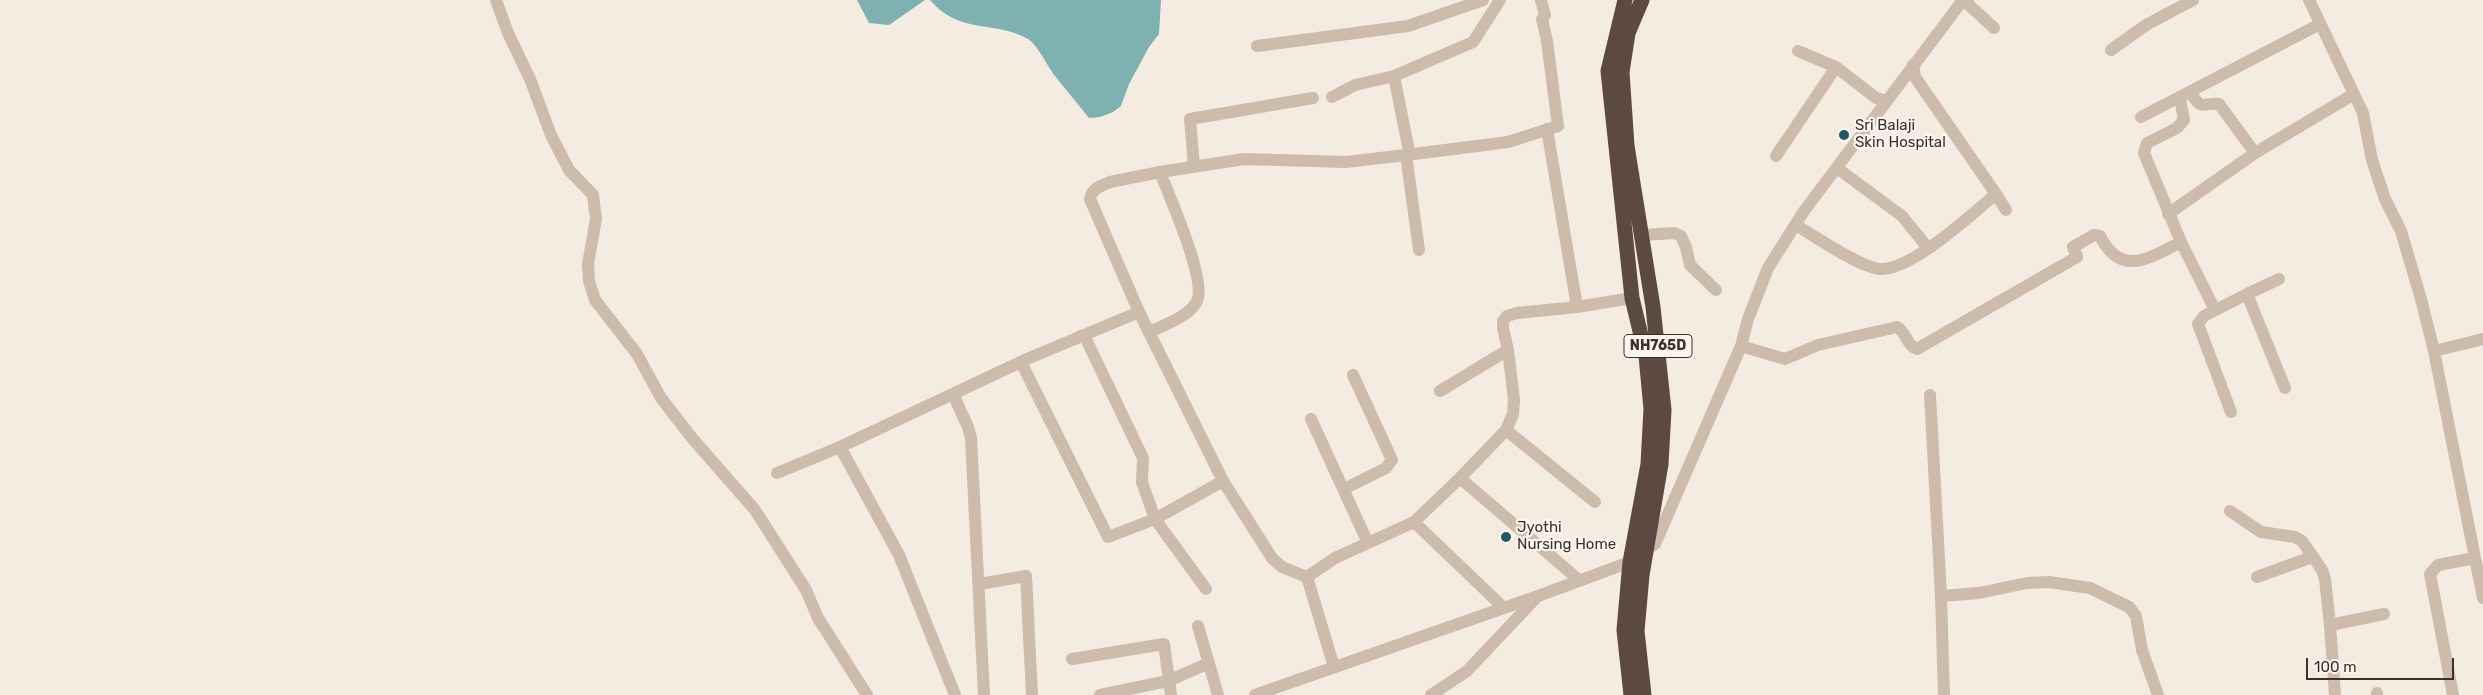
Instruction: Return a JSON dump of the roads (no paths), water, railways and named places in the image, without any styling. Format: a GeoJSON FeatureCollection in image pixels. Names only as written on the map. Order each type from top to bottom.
{"type":"FeatureCollection","features":[{"type":"Feature","properties":{"kind":"highway","name":"NH765D"},"geometry":{"type":"LineString","coordinates":[[1625,0],[1608,71],[1632,298],[1646,356],[1651,409],[1648,464],[1630,562],[1624,630],[1631,695]]}},
{"type":"Feature","properties":{"kind":"highway","name":"NH765D"},"geometry":{"type":"LineString","coordinates":[[1642,0],[1628,33],[1622,72],[1627,146],[1653,307],[1664,410],[1661,464],[1642,575],[1637,631],[1644,695]]}},
{"type":"Feature","properties":{"kind":"street"},"geometry":{"type":"LineString","coordinates":[[496,0],[508,33],[530,78],[551,135],[569,170],[593,195],[596,219],[588,264],[589,281],[595,300],[636,354],[661,398],[721,473],[755,510],[806,590],[818,618],[866,695]]}},
{"type":"Feature","properties":{"kind":"street"},"geometry":{"type":"LineString","coordinates":[[1257,46],[1408,26],[1483,0]]}},
{"type":"Feature","properties":{"kind":"street"},"geometry":{"type":"LineString","coordinates":[[1332,97],[1355,85],[1394,76],[1472,42],[1500,0]]}},
{"type":"Feature","properties":{"kind":"street"},"geometry":{"type":"LineString","coordinates":[[1307,577],[1282,567],[1272,558],[1223,481],[1139,312],[1090,199],[1093,191],[1110,182],[1194,166],[1244,159],[1346,162],[1508,142],[1558,126],[1547,41],[1542,19],[1545,15],[1542,0]]}},
{"type":"Feature","properties":{"kind":"street"},"geometry":{"type":"LineString","coordinates":[[1255,695],[1538,596],[1630,562],[1646,552],[1660,538],[1741,346],[1748,319],[1768,268],[1837,168],[1913,64],[1963,0]]}},
{"type":"Feature","properties":{"kind":"street"},"geometry":{"type":"LineString","coordinates":[[1968,0],[1968,4],[1994,28]]}},
{"type":"Feature","properties":{"kind":"street"},"geometry":{"type":"LineString","coordinates":[[2111,50],[2146,25],[2193,0]]}},
{"type":"Feature","properties":{"kind":"street"},"geometry":{"type":"LineString","coordinates":[[2309,0],[2363,113],[2372,160],[2385,199],[2401,231],[2434,351],[2483,598]]}},
{"type":"Feature","properties":{"kind":"street"},"geometry":{"type":"LineString","coordinates":[[2141,117],[2186,96],[2320,24]]}},
{"type":"Feature","properties":{"kind":"street"},"geometry":{"type":"LineString","coordinates":[[1798,51],[1836,67],[1876,98],[1886,101]]}},
{"type":"Feature","properties":{"kind":"street"},"geometry":{"type":"LineString","coordinates":[[1913,64],[1915,77],[2006,210]]}},
{"type":"Feature","properties":{"kind":"street"},"geometry":{"type":"LineString","coordinates":[[1776,156],[1836,67]]}},
{"type":"Feature","properties":{"kind":"street"},"geometry":{"type":"LineString","coordinates":[[1394,76],[1409,151],[1406,155],[1419,250]]}},
{"type":"Feature","properties":{"kind":"street"},"geometry":{"type":"LineString","coordinates":[[2168,214],[2255,153],[2354,94]]}},
{"type":"Feature","properties":{"kind":"street"},"geometry":{"type":"LineString","coordinates":[[2186,96],[2205,107],[2219,104],[2255,153]]}},
{"type":"Feature","properties":{"kind":"street"},"geometry":{"type":"LineString","coordinates":[[2186,96],[2184,120],[2176,128],[2147,143],[2144,153],[2168,214],[2215,310]]}},
{"type":"Feature","properties":{"kind":"street"},"geometry":{"type":"LineString","coordinates":[[1194,166],[1190,119],[1313,98]]}},
{"type":"Feature","properties":{"kind":"street"},"geometry":{"type":"LineString","coordinates":[[1547,129],[1577,308]]}},
{"type":"Feature","properties":{"kind":"street"},"geometry":{"type":"LineString","coordinates":[[1837,168],[1902,216],[1928,248]]}},
{"type":"Feature","properties":{"kind":"street"},"geometry":{"type":"LineString","coordinates":[[1149,332],[1187,312],[1196,302],[1199,292],[1195,262],[1160,172]]}},
{"type":"Feature","properties":{"kind":"street"},"geometry":{"type":"LineString","coordinates":[[1796,225],[1860,262],[1878,269],[1897,268],[1928,248],[1996,194]]}},
{"type":"Feature","properties":{"kind":"street"},"geometry":{"type":"LineString","coordinates":[[1642,235],[1674,233],[1681,236],[1686,246],[1690,266],[1716,290]]}},
{"type":"Feature","properties":{"kind":"street"},"geometry":{"type":"LineString","coordinates":[[1741,346],[1785,359],[1818,345],[1897,327],[1901,330],[1912,348],[1917,349],[2078,257],[2073,247],[2094,236],[2100,236],[2118,260],[2126,261],[2145,260],[2181,242]]}},
{"type":"Feature","properties":{"kind":"street"},"geometry":{"type":"LineString","coordinates":[[2231,412],[2198,324],[2204,316],[2280,279]]}},
{"type":"Feature","properties":{"kind":"street"},"geometry":{"type":"LineString","coordinates":[[2247,294],[2285,388]]}},
{"type":"Feature","properties":{"kind":"street"},"geometry":{"type":"LineString","coordinates":[[1307,577],[1334,558],[1414,522],[1506,430],[1513,414],[1514,400],[1508,350],[1503,328],[1503,322],[1507,316],[1517,313],[1577,308],[1632,298]]}},
{"type":"Feature","properties":{"kind":"street"},"geometry":{"type":"LineString","coordinates":[[777,473],[840,447],[1021,362],[1139,312]]}},
{"type":"Feature","properties":{"kind":"street"},"geometry":{"type":"LineString","coordinates":[[1080,336],[1084,335],[1142,458],[1142,482],[1155,519],[1206,589]]}},
{"type":"Feature","properties":{"kind":"street"},"geometry":{"type":"LineString","coordinates":[[2434,351],[2483,339]]}},
{"type":"Feature","properties":{"kind":"street"},"geometry":{"type":"LineString","coordinates":[[1440,391],[1508,350]]}},
{"type":"Feature","properties":{"kind":"street"},"geometry":{"type":"LineString","coordinates":[[1021,362],[1108,537],[1155,519],[1223,481]]}},
{"type":"Feature","properties":{"kind":"street"},"geometry":{"type":"LineString","coordinates":[[1344,489],[1386,468],[1392,460],[1353,375]]}},
{"type":"Feature","properties":{"kind":"street"},"geometry":{"type":"LineString","coordinates":[[953,394],[971,438],[984,695]]}},
{"type":"Feature","properties":{"kind":"street"},"geometry":{"type":"LineString","coordinates":[[1930,395],[1941,596],[1944,695]]}},
{"type":"Feature","properties":{"kind":"street"},"geometry":{"type":"LineString","coordinates":[[1311,419],[1368,543]]}},
{"type":"Feature","properties":{"kind":"street"},"geometry":{"type":"LineString","coordinates":[[1506,430],[1595,502]]}},
{"type":"Feature","properties":{"kind":"street"},"geometry":{"type":"LineString","coordinates":[[840,447],[899,556],[955,695]]}},
{"type":"Feature","properties":{"kind":"street"},"geometry":{"type":"LineString","coordinates":[[1460,478],[1579,580]]}},
{"type":"Feature","properties":{"kind":"street"},"geometry":{"type":"LineString","coordinates":[[2230,511],[2262,532],[2295,537],[2302,541],[2322,570],[2325,579],[2330,625],[2335,695]]}},
{"type":"Feature","properties":{"kind":"street"},"geometry":{"type":"LineString","coordinates":[[1414,522],[1504,608]]}},
{"type":"Feature","properties":{"kind":"street"},"geometry":{"type":"LineString","coordinates":[[2256,577],[2312,557]]}},
{"type":"Feature","properties":{"kind":"street"},"geometry":{"type":"LineString","coordinates":[[2453,695],[2430,574],[2438,566],[2475,558]]}},
{"type":"Feature","properties":{"kind":"street"},"geometry":{"type":"LineString","coordinates":[[979,584],[1026,576],[1032,695]]}},
{"type":"Feature","properties":{"kind":"street"},"geometry":{"type":"LineString","coordinates":[[1307,577],[1334,667]]}},
{"type":"Feature","properties":{"kind":"street"},"geometry":{"type":"LineString","coordinates":[[1941,596],[1979,593],[2027,583],[2049,582],[2090,588],[2128,606],[2136,616],[2142,650],[2158,695]]}},
{"type":"Feature","properties":{"kind":"street"},"geometry":{"type":"LineString","coordinates":[[1431,695],[1466,671],[1538,596]]}},
{"type":"Feature","properties":{"kind":"street"},"geometry":{"type":"LineString","coordinates":[[2330,625],[2384,614]]}},
{"type":"Feature","properties":{"kind":"street"},"geometry":{"type":"LineString","coordinates":[[1198,626],[1218,695]]}},
{"type":"Feature","properties":{"kind":"street"},"geometry":{"type":"LineString","coordinates":[[1072,659],[1164,644],[1166,647],[1168,681],[1171,695]]}},
{"type":"Feature","properties":{"kind":"street"},"geometry":{"type":"LineString","coordinates":[[1100,695],[1168,681],[1208,663]]}},
{"type":"Feature","properties":{"kind":"water"},"geometry":{"type":"Polygon","coordinates":[[[857,0],[925,0],[889,25],[869,23],[857,0]]]}},
{"type":"Feature","properties":{"kind":"water"},"geometry":{"type":"Polygon","coordinates":[[[930,0],[1161,0],[1159,34],[1149,47],[1129,84],[1121,106],[1113,112],[1100,117],[1089,118],[1028,39],[1015,33],[965,23],[941,11],[930,0]]]}},
{"type":"Feature","properties":{"kind":"place","name":"Sri Balaji Skin Hospital"},"geometry":{"type":"Point","coordinates":[1844,135]}},
{"type":"Feature","properties":{"kind":"place","name":"Jyothi Nursing Home"},"geometry":{"type":"Point","coordinates":[1506,537]}}]}
